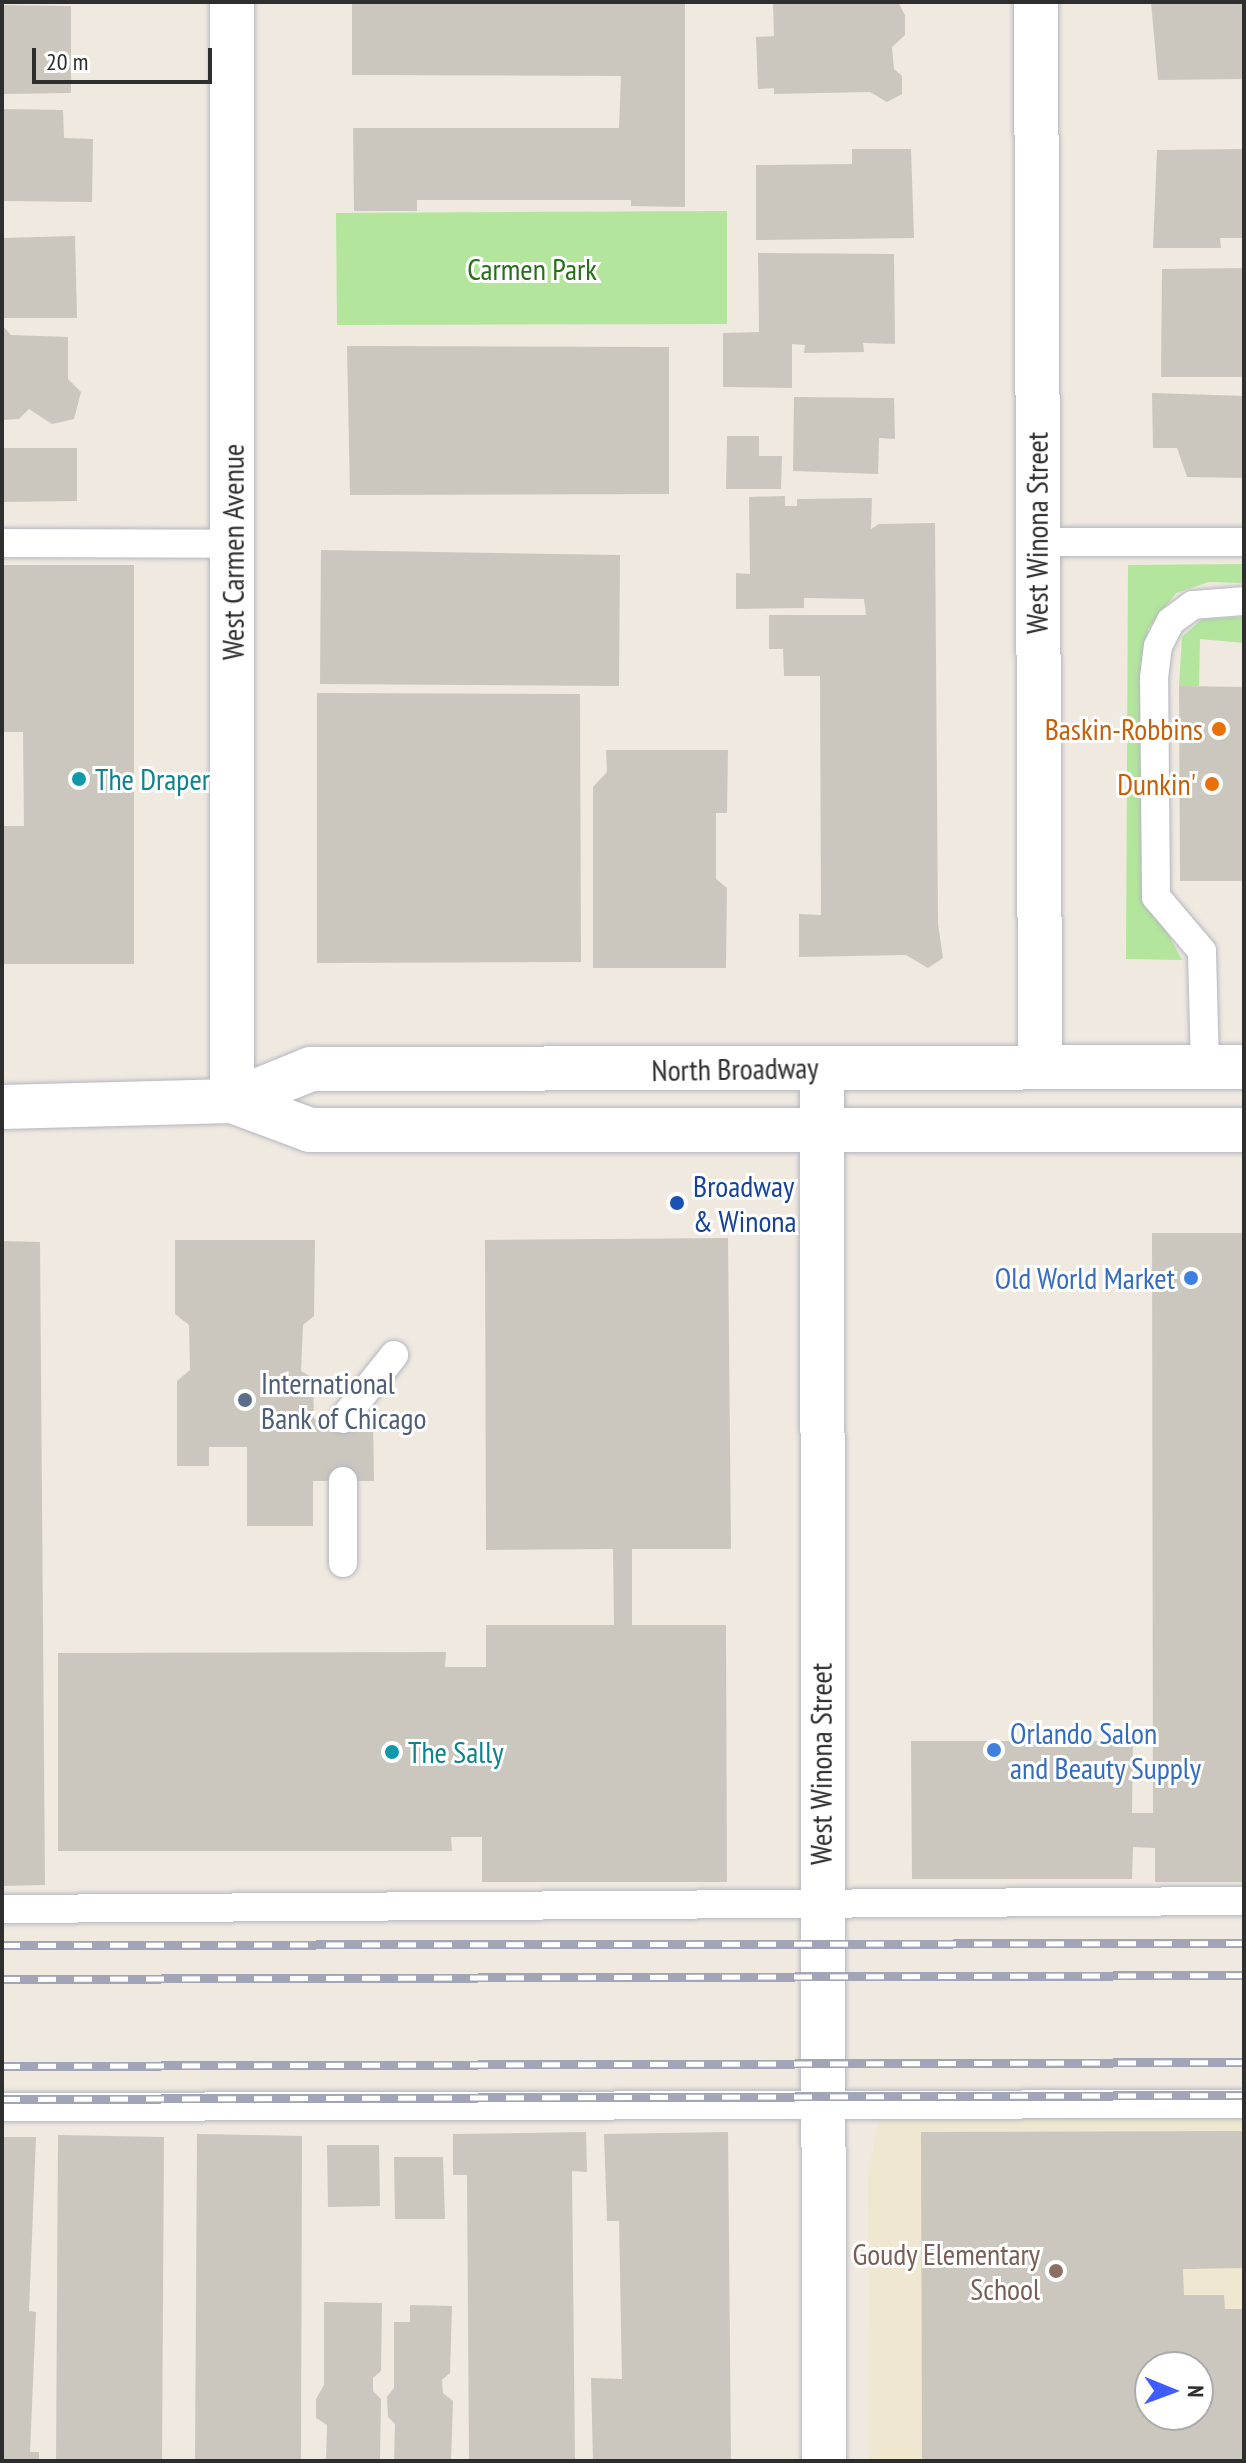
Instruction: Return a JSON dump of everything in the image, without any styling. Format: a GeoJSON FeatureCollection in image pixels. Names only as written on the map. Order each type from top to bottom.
{"type":"FeatureCollection","features":[{"type":"Feature","properties":{"kind":"street","name":"West Carmen Avenue"},"geometry":{"type":"LineString","coordinates":[[232,2],[232,1101]]}},
{"type":"Feature","properties":{"kind":"street","name":"West Winona Street"},"geometry":{"type":"LineString","coordinates":[[1036,2],[1040,1065]]}},
{"type":"Feature","properties":{"kind":"street","name":"North Broadway"},"geometry":{"type":"LineString","coordinates":[[2,1107],[232,1101],[311,1069],[1040,1065],[1225,1067]]}},
{"type":"Feature","properties":{"kind":"street","name":"West Winona Street"},"geometry":{"type":"LineString","coordinates":[[822,1068],[824,2461]]}},
{"type":"Feature","properties":{"kind":"street","name":"North Broadway"},"geometry":{"type":"LineString","coordinates":[[232,1101],[310,1130],[1244,1130]]}},
{"type":"Feature","properties":{"kind":"lane"},"geometry":{"type":"LineString","coordinates":[[1037,542],[1244,542]]}},
{"type":"Feature","properties":{"kind":"lane"},"geometry":{"type":"LineString","coordinates":[[2,543],[233,544]]}},
{"type":"Feature","properties":{"kind":"lane"},"geometry":{"type":"LineString","coordinates":[[1225,1067],[1202,951],[1156,897],[1154,678],[1158,646],[1171,621],[1193,605],[1244,601]]}},
{"type":"Feature","properties":{"kind":"lane"},"geometry":{"type":"LineString","coordinates":[[343,1419],[394,1355]]}},
{"type":"Feature","properties":{"kind":"lane"},"geometry":{"type":"LineString","coordinates":[[343,1481],[343,1563]]}},
{"type":"Feature","properties":{"kind":"lane"},"geometry":{"type":"LineString","coordinates":[[2,1909],[1244,1901]]}},
{"type":"Feature","properties":{"kind":"lane"},"geometry":{"type":"LineString","coordinates":[[2,2107],[1244,2104]]}},
{"type":"Feature","properties":{"kind":"shaded area","name":"Goudy Elementary School"},"geometry":{"type":"Polygon","coordinates":[[[1244,2104],[1244,2461],[870,2461],[868,2174],[882,2105],[1244,2104]]]}},
{"type":"Feature","properties":{"kind":"green space","name":"Carmen Park"},"geometry":{"type":"Polygon","coordinates":[[[727,211],[727,324],[337,325],[336,213],[727,211]]]}},
{"type":"Feature","properties":{"kind":"green space"},"geometry":{"type":"Polygon","coordinates":[[[1244,564],[1244,583],[1209,582],[1176,593],[1148,629],[1162,922],[1182,960],[1126,959],[1128,565],[1244,564]]]}},
{"type":"Feature","properties":{"kind":"green space"},"geometry":{"type":"Polygon","coordinates":[[[1244,617],[1244,643],[1200,639],[1199,686],[1179,686],[1182,637],[1202,619],[1244,617]]]}},
{"type":"Feature","properties":{"kind":"building"},"geometry":{"type":"Polygon","coordinates":[[[352,2],[685,2],[685,207],[631,206],[631,200],[417,200],[417,211],[354,211],[353,128],[619,128],[621,76],[352,75],[352,2]]]}},
{"type":"Feature","properties":{"kind":"building"},"geometry":{"type":"Polygon","coordinates":[[[773,2],[898,2],[905,15],[905,35],[892,47],[894,69],[902,76],[902,94],[887,102],[870,92],[774,94],[774,88],[758,89],[756,37],[774,36],[773,2]]]}},
{"type":"Feature","properties":{"kind":"building"},"geometry":{"type":"Polygon","coordinates":[[[1151,2],[1244,2],[1244,79],[1158,80],[1151,2]]]}},
{"type":"Feature","properties":{"kind":"building"},"geometry":{"type":"Polygon","coordinates":[[[2,5],[71,6],[71,93],[2,94],[2,5]]]}},
{"type":"Feature","properties":{"kind":"building"},"geometry":{"type":"Polygon","coordinates":[[[2,109],[63,110],[64,138],[93,139],[92,202],[2,201],[2,109]]]}},
{"type":"Feature","properties":{"kind":"building"},"geometry":{"type":"Polygon","coordinates":[[[852,149],[911,149],[914,238],[756,240],[756,165],[852,164],[852,149]]]}},
{"type":"Feature","properties":{"kind":"building"},"geometry":{"type":"Polygon","coordinates":[[[1244,149],[1244,238],[1220,238],[1221,248],[1153,248],[1157,150],[1244,149]]]}},
{"type":"Feature","properties":{"kind":"building"},"geometry":{"type":"Polygon","coordinates":[[[75,236],[77,318],[2,318],[2,238],[75,236]]]}},
{"type":"Feature","properties":{"kind":"building"},"geometry":{"type":"Polygon","coordinates":[[[758,253],[894,254],[895,344],[863,343],[864,352],[804,353],[805,345],[792,344],[792,388],[723,387],[723,333],[759,332],[758,253]]]}},
{"type":"Feature","properties":{"kind":"building"},"geometry":{"type":"Polygon","coordinates":[[[1244,268],[1244,377],[1161,377],[1162,269],[1244,268]]]}},
{"type":"Feature","properties":{"kind":"building"},"geometry":{"type":"Polygon","coordinates":[[[2,325],[11,335],[68,337],[68,379],[81,392],[74,419],[52,424],[29,409],[19,419],[2,420],[2,325]]]}},
{"type":"Feature","properties":{"kind":"building"},"geometry":{"type":"Polygon","coordinates":[[[347,346],[669,347],[669,494],[350,495],[347,346]]]}},
{"type":"Feature","properties":{"kind":"building"},"geometry":{"type":"Polygon","coordinates":[[[1152,393],[1244,396],[1244,478],[1187,477],[1177,448],[1153,448],[1152,393]]]}},
{"type":"Feature","properties":{"kind":"building"},"geometry":{"type":"Polygon","coordinates":[[[794,397],[894,398],[895,439],[879,438],[878,474],[793,471],[794,397]]]}},
{"type":"Feature","properties":{"kind":"building"},"geometry":{"type":"Polygon","coordinates":[[[727,436],[759,436],[759,456],[782,456],[781,489],[726,489],[727,436]]]}},
{"type":"Feature","properties":{"kind":"building"},"geometry":{"type":"Polygon","coordinates":[[[2,448],[77,448],[77,501],[2,502],[2,448]]]}},
{"type":"Feature","properties":{"kind":"building"},"geometry":{"type":"Polygon","coordinates":[[[785,496],[785,506],[797,506],[797,499],[872,498],[871,529],[879,524],[935,523],[938,924],[943,958],[928,968],[906,955],[799,957],[799,914],[821,915],[820,676],[784,676],[783,649],[769,649],[769,615],[866,615],[864,599],[804,598],[804,608],[736,609],[736,573],[750,574],[749,497],[785,496]]]}},
{"type":"Feature","properties":{"kind":"building"},"geometry":{"type":"Polygon","coordinates":[[[321,550],[620,555],[619,686],[320,684],[321,550]]]}},
{"type":"Feature","properties":{"kind":"building","name":"The Draper"},"geometry":{"type":"Polygon","coordinates":[[[2,565],[134,565],[134,964],[2,964],[2,826],[24,826],[23,732],[2,732],[2,565]]]}},
{"type":"Feature","properties":{"kind":"building","name":"Dunkin'"},"geometry":{"type":"Polygon","coordinates":[[[1179,686],[1244,687],[1244,881],[1180,881],[1179,686]]]}},
{"type":"Feature","properties":{"kind":"building"},"geometry":{"type":"Polygon","coordinates":[[[317,693],[580,694],[581,962],[317,963],[317,693]]]}},
{"type":"Feature","properties":{"kind":"building"},"geometry":{"type":"Polygon","coordinates":[[[606,750],[728,750],[727,813],[716,813],[716,879],[727,888],[726,968],[593,968],[593,787],[607,772],[606,750]]]}},
{"type":"Feature","properties":{"kind":"building"},"geometry":{"type":"Polygon","coordinates":[[[1152,1233],[1244,1233],[1244,1882],[1155,1882],[1155,1848],[1133,1847],[1132,1879],[912,1879],[911,1741],[1133,1741],[1132,1813],[1153,1813],[1152,1233]]]}},
{"type":"Feature","properties":{"kind":"building","name":"The Sally"},"geometry":{"type":"Polygon","coordinates":[[[728,1238],[731,1549],[632,1549],[632,1625],[726,1625],[727,1882],[482,1882],[482,1837],[451,1837],[452,1851],[58,1851],[58,1653],[446,1652],[445,1667],[486,1667],[486,1625],[614,1625],[613,1549],[486,1550],[485,1240],[728,1238]]]}},
{"type":"Feature","properties":{"kind":"building","name":"International Bank of Chicago"},"geometry":{"type":"Polygon","coordinates":[[[175,1240],[315,1240],[314,1316],[303,1325],[301,1371],[313,1378],[314,1419],[373,1419],[374,1481],[313,1481],[313,1526],[247,1526],[247,1447],[209,1447],[209,1466],[177,1466],[177,1381],[190,1370],[189,1325],[175,1314],[175,1240]]]}},
{"type":"Feature","properties":{"kind":"building"},"geometry":{"type":"Polygon","coordinates":[[[2,1241],[40,1242],[45,1885],[2,1886],[2,1241]]]}},
{"type":"Feature","properties":{"kind":"building","name":"Goudy Elementary School"},"geometry":{"type":"Polygon","coordinates":[[[1244,2131],[1244,2268],[1183,2269],[1184,2295],[1224,2295],[1225,2309],[1244,2309],[1244,2461],[922,2461],[921,2132],[1244,2131]]]}},
{"type":"Feature","properties":{"kind":"building"},"geometry":{"type":"Polygon","coordinates":[[[586,2132],[587,2172],[572,2171],[575,2461],[469,2461],[467,2175],[453,2175],[453,2134],[586,2132]]]}},
{"type":"Feature","properties":{"kind":"building"},"geometry":{"type":"Polygon","coordinates":[[[728,2132],[731,2461],[593,2461],[591,2378],[622,2379],[619,2221],[607,2221],[604,2134],[728,2132]]]}},
{"type":"Feature","properties":{"kind":"building"},"geometry":{"type":"Polygon","coordinates":[[[197,2134],[302,2136],[301,2461],[195,2461],[197,2134]]]}},
{"type":"Feature","properties":{"kind":"building"},"geometry":{"type":"Polygon","coordinates":[[[58,2135],[164,2137],[162,2461],[56,2461],[58,2135]]]}},
{"type":"Feature","properties":{"kind":"building"},"geometry":{"type":"Polygon","coordinates":[[[2,2137],[36,2137],[29,2311],[36,2312],[30,2452],[39,2452],[39,2461],[2,2461],[2,2137]]]}},
{"type":"Feature","properties":{"kind":"building"},"geometry":{"type":"Polygon","coordinates":[[[327,2145],[379,2145],[380,2206],[328,2207],[327,2145]]]}},
{"type":"Feature","properties":{"kind":"building"},"geometry":{"type":"Polygon","coordinates":[[[394,2157],[443,2157],[445,2219],[395,2219],[394,2157]]]}},
{"type":"Feature","properties":{"kind":"building"},"geometry":{"type":"Polygon","coordinates":[[[324,2302],[382,2303],[381,2371],[373,2378],[373,2391],[381,2399],[380,2461],[326,2461],[327,2425],[316,2418],[316,2399],[324,2385],[324,2302]]]}},
{"type":"Feature","properties":{"kind":"building"},"geometry":{"type":"Polygon","coordinates":[[[410,2305],[452,2306],[450,2373],[442,2380],[443,2393],[453,2401],[451,2461],[394,2461],[395,2424],[388,2417],[387,2397],[394,2388],[394,2322],[410,2322],[410,2305]]]}},
{"type":"Feature","properties":{"kind":"railway"},"geometry":{"type":"LineString","coordinates":[[2,1945],[1244,1943]]}},
{"type":"Feature","properties":{"kind":"railway"},"geometry":{"type":"LineString","coordinates":[[2,1979],[1244,1975]]}},
{"type":"Feature","properties":{"kind":"railway"},"geometry":{"type":"LineString","coordinates":[[2,2066],[1244,2062]]}},
{"type":"Feature","properties":{"kind":"railway"},"geometry":{"type":"LineString","coordinates":[[2,2099],[1244,2095]]}},
{"type":"Feature","properties":{"kind":"place","name":"Baskin-Robbins"},"geometry":{"type":"Point","coordinates":[1219,729]}},
{"type":"Feature","properties":{"kind":"place","name":"The Draper"},"geometry":{"type":"Point","coordinates":[79,779]}},
{"type":"Feature","properties":{"kind":"place","name":"Dunkin'"},"geometry":{"type":"Point","coordinates":[1212,784]}},
{"type":"Feature","properties":{"kind":"place","name":"Broadway & Winona"},"geometry":{"type":"Point","coordinates":[677,1203]}},
{"type":"Feature","properties":{"kind":"place","name":"Old World Market"},"geometry":{"type":"Point","coordinates":[1191,1278]}},
{"type":"Feature","properties":{"kind":"place","name":"International Bank of Chicago"},"geometry":{"type":"Point","coordinates":[245,1400]}},
{"type":"Feature","properties":{"kind":"place","name":"Orlando Salon and Beauty Supply"},"geometry":{"type":"Point","coordinates":[994,1750]}},
{"type":"Feature","properties":{"kind":"place","name":"The Sally"},"geometry":{"type":"Point","coordinates":[392,1752]}},
{"type":"Feature","properties":{"kind":"place","name":"Goudy Elementary School"},"geometry":{"type":"Point","coordinates":[1056,2271]}}]}
